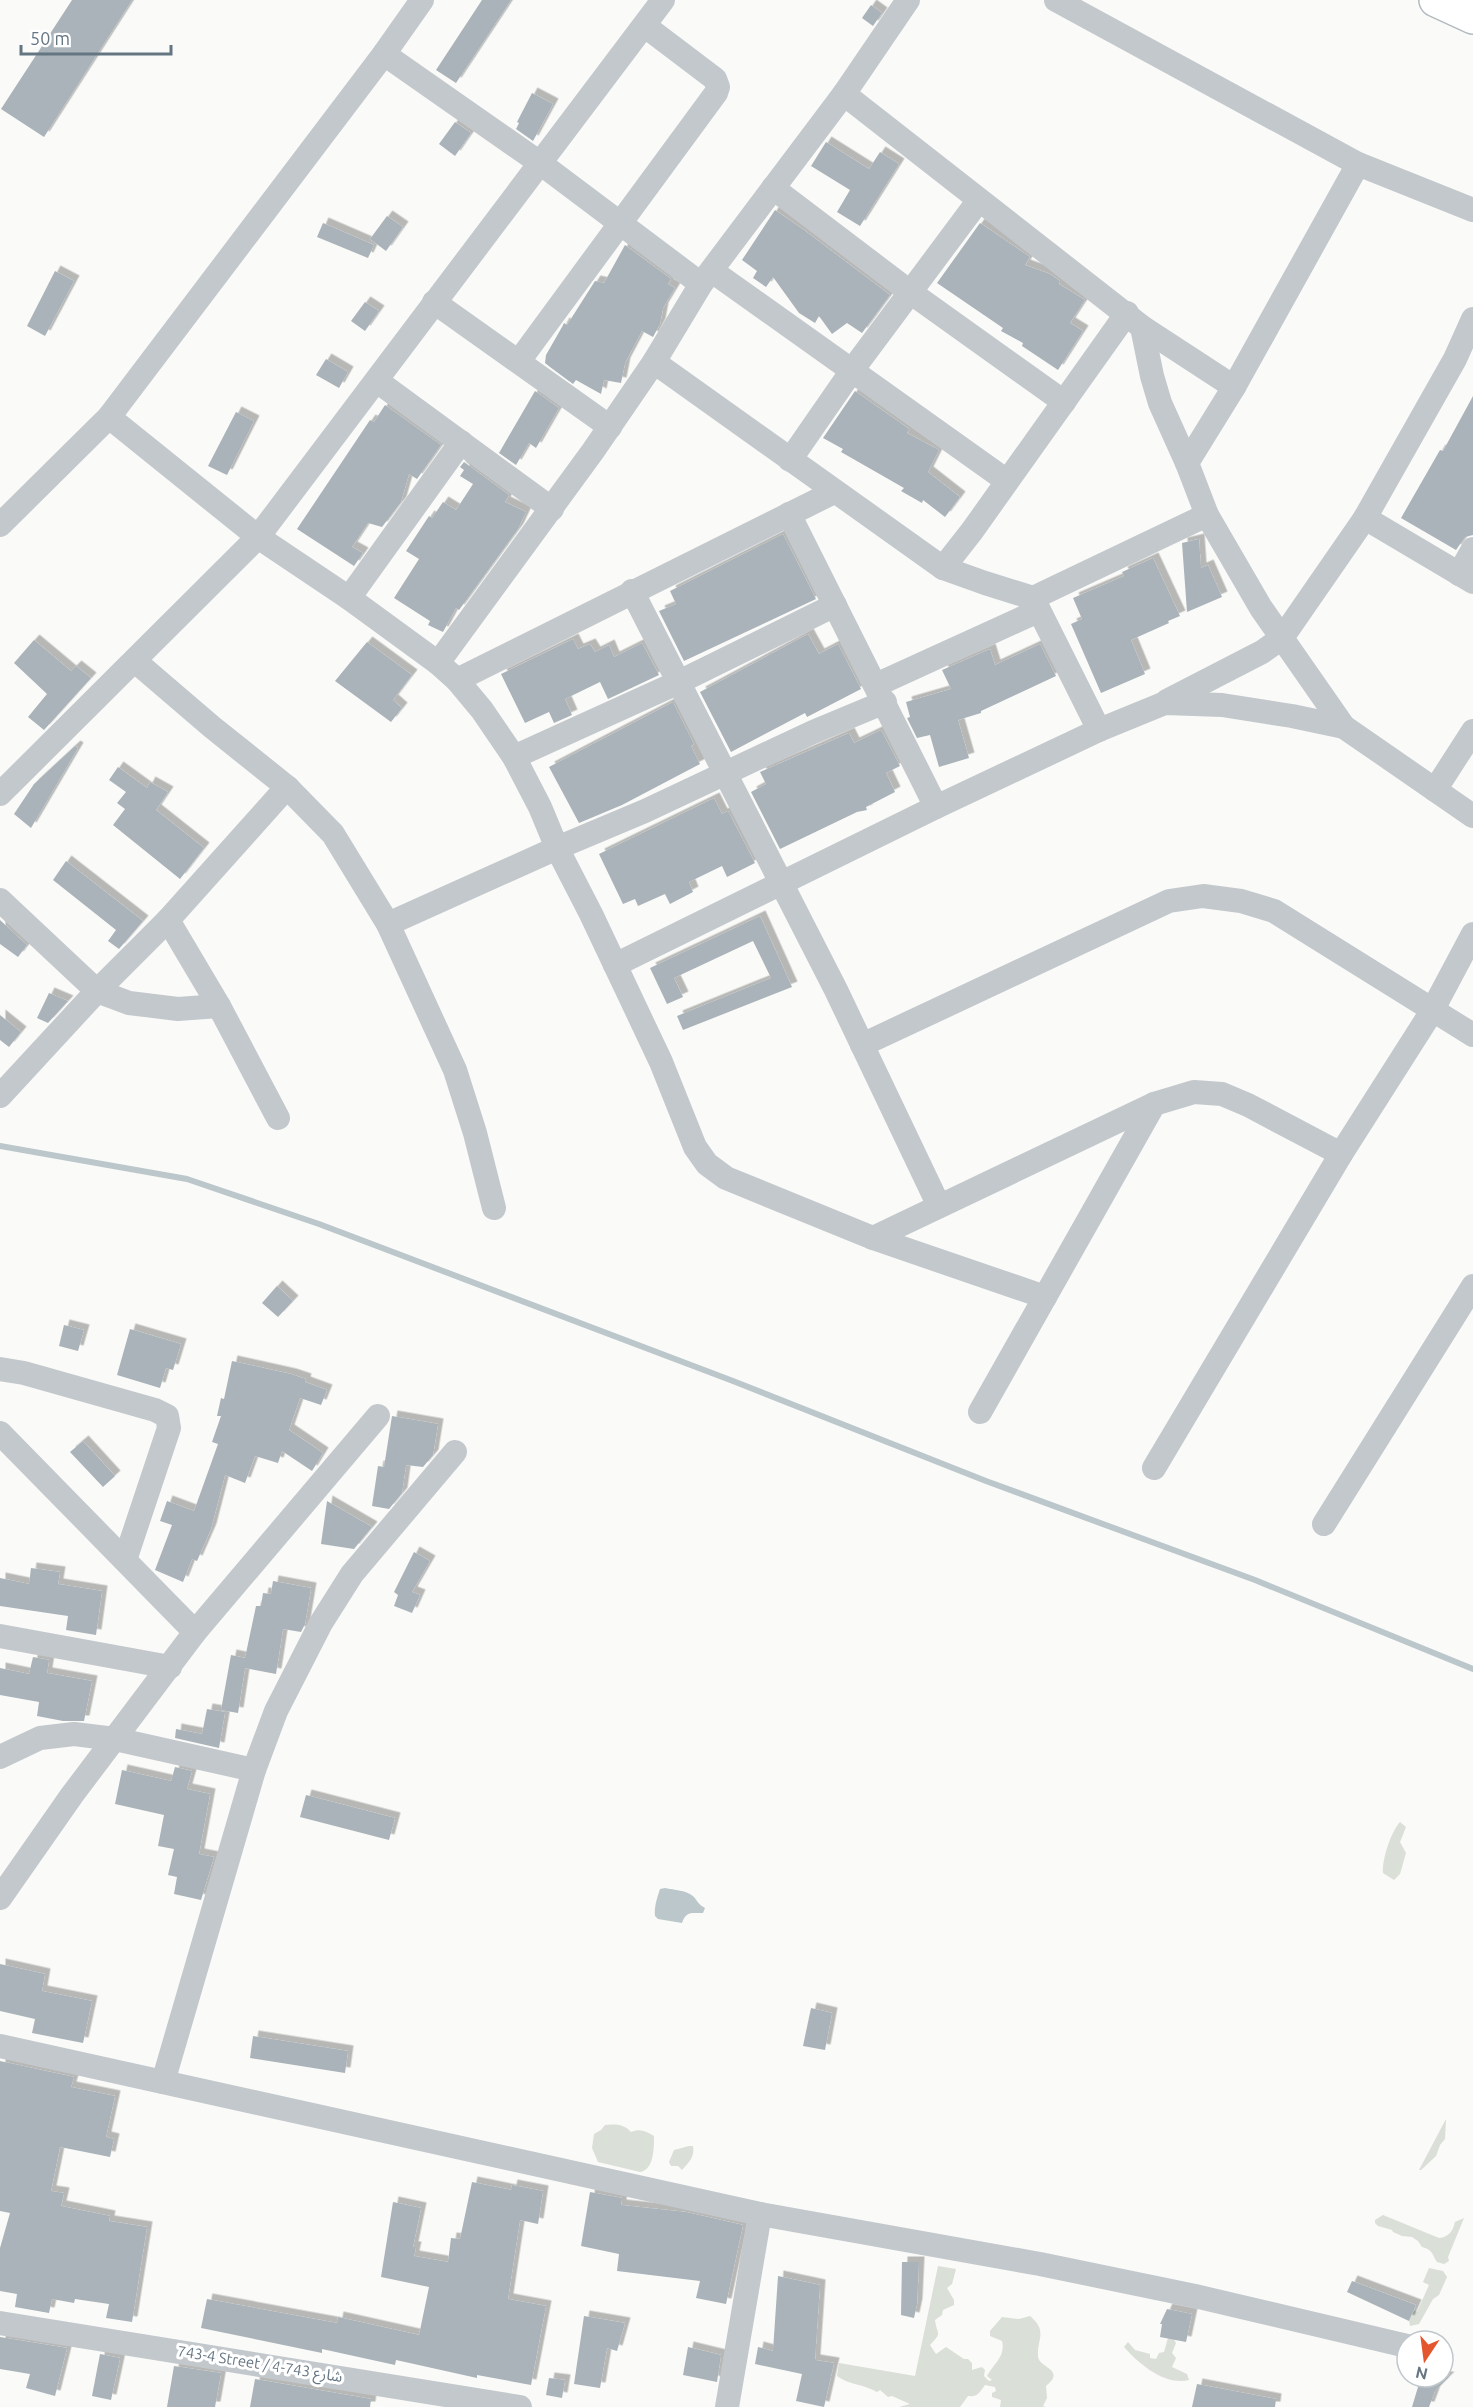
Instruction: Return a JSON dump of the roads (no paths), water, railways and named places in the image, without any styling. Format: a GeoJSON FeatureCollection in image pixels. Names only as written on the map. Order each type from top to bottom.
{"type":"FeatureCollection","features":[{"type":"Feature","properties":{"kind":"street"},"geometry":{"type":"LineString","coordinates":[[0,525],[109,417],[384,54],[422,0]]}},
{"type":"Feature","properties":{"kind":"street"},"geometry":{"type":"LineString","coordinates":[[0,794],[258,537],[663,0]]}},
{"type":"Feature","properties":{"kind":"street"},"geometry":{"type":"LineString","coordinates":[[438,663],[552,509],[609,427],[654,362],[706,277],[844,94],[908,0]]}},
{"type":"Feature","properties":{"kind":"street"},"geometry":{"type":"LineString","coordinates":[[1056,0],[1358,164],[1473,210]]}},
{"type":"Feature","properties":{"kind":"street"},"geometry":{"type":"LineString","coordinates":[[1436,0],[1473,17]]}},
{"type":"Feature","properties":{"kind":"street"},"geometry":{"type":"LineString","coordinates":[[519,361],[716,93],[718,87],[714,79],[645,26]]}},
{"type":"Feature","properties":{"kind":"street"},"geometry":{"type":"LineString","coordinates":[[384,54],[540,163],[621,224],[853,369],[1007,481]]}},
{"type":"Feature","properties":{"kind":"street"},"geometry":{"type":"LineString","coordinates":[[844,94],[1135,320],[1234,387]]}},
{"type":"Feature","properties":{"kind":"street"},"geometry":{"type":"LineString","coordinates":[[1187,463],[1234,387],[1358,164]]}},
{"type":"Feature","properties":{"kind":"street"},"geometry":{"type":"LineString","coordinates":[[773,188],[910,292],[1064,402]]}},
{"type":"Feature","properties":{"kind":"street"},"geometry":{"type":"LineString","coordinates":[[790,460],[853,369],[979,200]]}},
{"type":"Feature","properties":{"kind":"street"},"geometry":{"type":"LineString","coordinates":[[434,302],[609,427]]}},
{"type":"Feature","properties":{"kind":"street"},"geometry":{"type":"LineString","coordinates":[[943,567],[1064,402],[1135,320]]}},
{"type":"Feature","properties":{"kind":"street"},"geometry":{"type":"LineString","coordinates":[[1135,320],[1161,403],[1207,515],[1261,608],[1344,727],[1473,816]]}},
{"type":"Feature","properties":{"kind":"street"},"geometry":{"type":"LineString","coordinates":[[615,965],[936,807],[1099,730],[1165,703],[1262,652],[1282,638],[1365,518],[1464,364],[1473,320]]}},
{"type":"Feature","properties":{"kind":"street"},"geometry":{"type":"LineString","coordinates":[[654,362],[834,492],[943,567],[1036,604],[1099,730]]}},
{"type":"Feature","properties":{"kind":"street"},"geometry":{"type":"LineString","coordinates":[[377,381],[552,509]]}},
{"type":"Feature","properties":{"kind":"street"},"geometry":{"type":"LineString","coordinates":[[109,417],[258,537],[349,598],[438,663],[457,680],[482,710],[514,757],[540,807],[557,848],[661,1062],[695,1147],[707,1164],[726,1178],[745,1187],[873,1239],[1045,1297]]}},
{"type":"Feature","properties":{"kind":"street"},"geometry":{"type":"LineString","coordinates":[[349,598],[461,442]]}},
{"type":"Feature","properties":{"kind":"street"},"geometry":{"type":"LineString","coordinates":[[457,680],[834,492]]}},
{"type":"Feature","properties":{"kind":"street"},"geometry":{"type":"LineString","coordinates":[[789,514],[936,807]]}},
{"type":"Feature","properties":{"kind":"street"},"geometry":{"type":"LineString","coordinates":[[388,924],[645,811],[725,772],[880,694],[1036,604],[1207,515]]}},
{"type":"Feature","properties":{"kind":"street"},"geometry":{"type":"LineString","coordinates":[[1365,518],[1466,578],[1473,549]]}},
{"type":"Feature","properties":{"kind":"street"},"geometry":{"type":"LineString","coordinates":[[632,591],[862,1045],[939,1206]]}},
{"type":"Feature","properties":{"kind":"street"},"geometry":{"type":"LineString","coordinates":[[514,757],[679,682],[836,604]]}},
{"type":"Feature","properties":{"kind":"street"},"geometry":{"type":"LineString","coordinates":[[135,662],[287,787],[333,834],[388,924],[455,1070],[475,1132],[494,1208]]}},
{"type":"Feature","properties":{"kind":"street"},"geometry":{"type":"LineString","coordinates":[[1165,703],[1222,705],[1344,727]]}},
{"type":"Feature","properties":{"kind":"street"},"geometry":{"type":"LineString","coordinates":[[1435,790],[1473,731]]}},
{"type":"Feature","properties":{"kind":"street"},"geometry":{"type":"LineString","coordinates":[[0,1096],[97,991],[168,920],[287,787]]}},
{"type":"Feature","properties":{"kind":"street"},"geometry":{"type":"LineString","coordinates":[[862,1045],[1169,901],[1203,896],[1241,901],[1274,911],[1473,1035]]}},
{"type":"Feature","properties":{"kind":"street"},"geometry":{"type":"LineString","coordinates":[[0,900],[97,991],[129,1003],[178,1009],[219,1006]]}},
{"type":"Feature","properties":{"kind":"street"},"geometry":{"type":"LineString","coordinates":[[168,920],[219,1006],[278,1118]]}},
{"type":"Feature","properties":{"kind":"street"},"geometry":{"type":"LineString","coordinates":[[1154,1468],[1341,1154],[1432,1011],[1473,934]]}},
{"type":"Feature","properties":{"kind":"street"},"geometry":{"type":"LineString","coordinates":[[873,1239],[1154,1104],[1194,1092],[1222,1094],[1248,1105],[1341,1154]]}},
{"type":"Feature","properties":{"kind":"street"},"geometry":{"type":"LineString","coordinates":[[980,1412],[1154,1104]]}},
{"type":"Feature","properties":{"kind":"street"},"geometry":{"type":"LineString","coordinates":[[1324,1524],[1473,1286]]}},
{"type":"Feature","properties":{"kind":"street"},"geometry":{"type":"LineString","coordinates":[[0,1369],[34,1376],[156,1410],[167,1416],[169,1428],[125,1560]]}},
{"type":"Feature","properties":{"kind":"street"},"geometry":{"type":"LineString","coordinates":[[0,1898],[72,1795],[195,1632],[378,1416]]}},
{"type":"Feature","properties":{"kind":"street"},"geometry":{"type":"LineString","coordinates":[[0,1433],[195,1632]]}},
{"type":"Feature","properties":{"kind":"street"},"geometry":{"type":"LineString","coordinates":[[163,2082],[254,1770],[276,1711],[321,1623],[352,1574],[455,1452]]}},
{"type":"Feature","properties":{"kind":"street"},"geometry":{"type":"LineString","coordinates":[[0,1636],[170,1667]]}},
{"type":"Feature","properties":{"kind":"street"},"geometry":{"type":"LineString","coordinates":[[0,1757],[40,1738],[74,1734],[115,1739],[254,1770]]}},
{"type":"Feature","properties":{"kind":"street"},"geometry":{"type":"LineString","coordinates":[[0,2046],[760,2214],[1062,2268],[1195,2296],[1395,2343]]}},
{"type":"Feature","properties":{"kind":"street"},"geometry":{"type":"LineString","coordinates":[[727,2407],[760,2214]]}},
{"type":"Feature","properties":{"kind":"street","name":"743-4 Street / شارع 743-4"},"geometry":{"type":"LineString","coordinates":[[0,2323],[520,2407]]}},
{"type":"Feature","properties":{"kind":"waterway"},"geometry":{"type":"LineString","coordinates":[[0,1146],[187,1179],[319,1224],[733,1381],[986,1481],[1255,1580],[1473,1669]]}}]}
